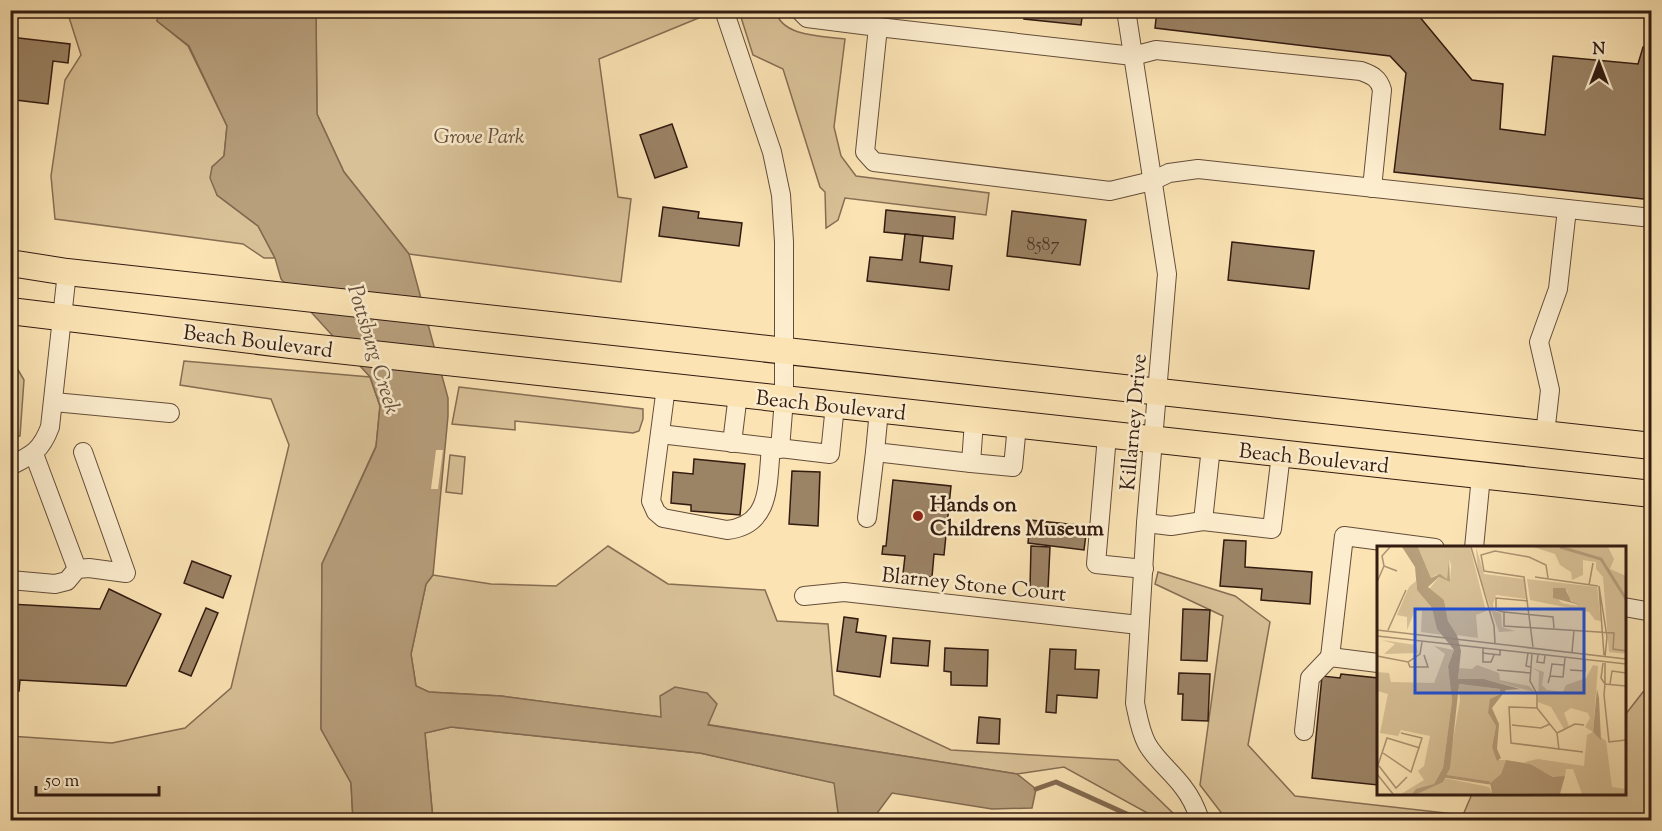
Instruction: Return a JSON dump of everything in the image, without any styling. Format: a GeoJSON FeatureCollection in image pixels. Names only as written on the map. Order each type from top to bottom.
{"type":"FeatureCollection","features":[{"type":"Feature","properties":{"kind":"highway"},"geometry":{"type":"LineString","coordinates":[[10,263],[67,272],[271,295],[1652,446]]}},
{"type":"Feature","properties":{"kind":"highway","name":"Beach Boulevard"},"geometry":{"type":"LineString","coordinates":[[10,311],[666,387],[1652,494]]}},
{"type":"Feature","properties":{"kind":"street"},"geometry":{"type":"LineString","coordinates":[[666,387],[651,501],[656,512],[663,518],[727,530],[738,529],[748,524],[763,508],[784,399],[784,242],[776,168],[724,10]]}},
{"type":"Feature","properties":{"kind":"street"},"geometry":{"type":"LineString","coordinates":[[799,10],[807,18],[1133,56],[1156,50],[1361,71],[1372,75],[1380,82],[1382,90],[1372,188]]}},
{"type":"Feature","properties":{"kind":"street","name":"Killarney Drive"},"geometry":{"type":"LineString","coordinates":[[1126,10],[1167,274],[1146,523],[1136,703],[1139,724],[1147,744],[1191,798],[1200,820]]}},
{"type":"Feature","properties":{"kind":"street"},"geometry":{"type":"LineString","coordinates":[[878,27],[865,152],[874,162],[1110,191],[1152,181],[1169,172],[1198,169],[1652,218]]}},
{"type":"Feature","properties":{"kind":"street"},"geometry":{"type":"LineString","coordinates":[[1545,434],[1550,390],[1539,342],[1558,289],[1567,209]]}},
{"type":"Feature","properties":{"kind":"street"},"geometry":{"type":"LineString","coordinates":[[10,466],[34,454],[47,435],[54,402],[67,272]]}},
{"type":"Feature","properties":{"kind":"street"},"geometry":{"type":"LineString","coordinates":[[732,443],[738,394]]}},
{"type":"Feature","properties":{"kind":"street"},"geometry":{"type":"LineString","coordinates":[[54,402],[170,413]]}},
{"type":"Feature","properties":{"kind":"street"},"geometry":{"type":"LineString","coordinates":[[660,435],[830,454],[835,405]]}},
{"type":"Feature","properties":{"kind":"street"},"geometry":{"type":"LineString","coordinates":[[867,518],[879,410]]}},
{"type":"Feature","properties":{"kind":"street"},"geometry":{"type":"LineString","coordinates":[[971,463],[974,421]]}},
{"type":"Feature","properties":{"kind":"street"},"geometry":{"type":"LineString","coordinates":[[875,452],[1013,468],[1017,426]]}},
{"type":"Feature","properties":{"kind":"street"},"geometry":{"type":"LineString","coordinates":[[1107,436],[1096,564],[1144,569]]}},
{"type":"Feature","properties":{"kind":"street"},"geometry":{"type":"LineString","coordinates":[[1203,521],[1211,447]]}},
{"type":"Feature","properties":{"kind":"street"},"geometry":{"type":"LineString","coordinates":[[10,580],[55,584],[67,581],[77,569],[89,567],[126,573],[83,453]]}},
{"type":"Feature","properties":{"kind":"street"},"geometry":{"type":"LineString","coordinates":[[34,454],[77,569]]}},
{"type":"Feature","properties":{"kind":"street"},"geometry":{"type":"LineString","coordinates":[[1146,523],[1171,526],[1203,521],[1272,529],[1281,454]]}},
{"type":"Feature","properties":{"kind":"street"},"geometry":{"type":"LineString","coordinates":[[1474,546],[1481,476]]}},
{"type":"Feature","properties":{"kind":"street"},"geometry":{"type":"LineString","coordinates":[[1304,731],[1310,678],[1330,657],[1344,536],[1420,546]]}},
{"type":"Feature","properties":{"kind":"street","name":"Blarney Stone Court"},"geometry":{"type":"LineString","coordinates":[[804,596],[844,592],[1139,625]]}},
{"type":"Feature","properties":{"kind":"street"},"geometry":{"type":"LineString","coordinates":[[1626,608],[1652,612]]}},
{"type":"Feature","properties":{"kind":"street"},"geometry":{"type":"LineString","coordinates":[[1330,657],[1377,663]]}},
{"type":"Feature","properties":{"kind":"green space"},"geometry":{"type":"Polygon","coordinates":[[[67,11],[160,11],[157,21],[188,46],[227,126],[224,156],[212,167],[217,195],[258,226],[275,258],[264,258],[243,244],[55,219],[51,176],[65,80],[81,55],[67,11]]]}},
{"type":"Feature","properties":{"kind":"green space","name":"Grove Park"},"geometry":{"type":"Polygon","coordinates":[[[316,11],[699,11],[701,17],[599,59],[618,197],[631,199],[621,282],[409,254],[344,172],[317,114],[316,11]]]}},
{"type":"Feature","properties":{"kind":"green space"},"geometry":{"type":"Polygon","coordinates":[[[739,11],[776,11],[780,20],[794,30],[815,36],[845,39],[834,127],[841,156],[856,176],[989,193],[986,215],[845,198],[838,220],[826,228],[825,192],[820,187],[783,69],[753,55],[739,11]]]}},
{"type":"Feature","properties":{"kind":"green space"},"geometry":{"type":"Polygon","coordinates":[[[10,356],[24,380],[20,436],[11,439],[10,356]]]}},
{"type":"Feature","properties":{"kind":"green space"},"geometry":{"type":"Polygon","coordinates":[[[184,361],[370,377],[380,406],[376,446],[322,564],[321,729],[351,783],[353,820],[11,820],[10,736],[112,743],[185,728],[231,688],[289,445],[271,399],[180,385],[184,361]]]}},
{"type":"Feature","properties":{"kind":"green space"},"geometry":{"type":"Polygon","coordinates":[[[459,387],[643,409],[643,419],[639,431],[633,433],[515,421],[515,430],[452,424],[459,387]]]}},
{"type":"Feature","properties":{"kind":"green space"},"geometry":{"type":"Polygon","coordinates":[[[450,455],[465,457],[462,494],[446,492],[450,455]]]}},
{"type":"Feature","properties":{"kind":"green space"},"geometry":{"type":"Polygon","coordinates":[[[608,546],[668,584],[765,590],[777,621],[828,624],[834,695],[951,750],[1118,760],[1176,816],[1174,820],[1160,820],[1064,767],[1017,774],[661,717],[501,696],[429,692],[416,686],[411,654],[426,584],[433,575],[491,584],[556,586],[608,546]]]}},
{"type":"Feature","properties":{"kind":"green space"},"geometry":{"type":"Polygon","coordinates":[[[1158,572],[1235,596],[1270,622],[1248,745],[1295,796],[1463,815],[1472,795],[1626,795],[1626,714],[1643,692],[1651,689],[1651,820],[1223,820],[1223,815],[1200,785],[1223,616],[1155,584],[1158,572]]]}},
{"type":"Feature","properties":{"kind":"green space"},"geometry":{"type":"Polygon","coordinates":[[[451,727],[700,753],[835,783],[839,820],[433,820],[425,733],[451,727]]]}},
{"type":"Feature","properties":{"kind":"water","name":"Pottsburg Creek"},"geometry":{"type":"Polygon","coordinates":[[[160,11],[316,11],[317,114],[344,172],[409,254],[448,398],[433,575],[426,584],[411,654],[416,686],[429,692],[501,696],[661,717],[660,696],[675,687],[707,693],[717,704],[708,725],[1017,774],[1036,789],[1032,808],[992,809],[892,793],[872,820],[839,820],[834,783],[700,753],[451,727],[425,733],[433,820],[353,820],[351,783],[321,729],[322,564],[376,447],[380,406],[370,377],[281,279],[275,258],[258,226],[217,195],[210,178],[212,167],[224,156],[227,126],[189,46],[157,21],[160,11]]]}},
{"type":"Feature","properties":{"kind":"pier"},"geometry":{"type":"Polygon","coordinates":[[[436,450],[443,450],[438,489],[431,489],[436,450]]]}},
{"type":"Feature","properties":{"kind":"building"},"geometry":{"type":"Polygon","coordinates":[[[1025,10],[1083,10],[1081,25],[1024,19],[1025,10]]]}},
{"type":"Feature","properties":{"kind":"building"},"geometry":{"type":"Polygon","coordinates":[[[1157,10],[1414,10],[1472,80],[1503,84],[1500,129],[1545,135],[1553,56],[1638,64],[1643,47],[1652,48],[1652,200],[1394,172],[1406,73],[1390,56],[1155,28],[1157,10]]]}},
{"type":"Feature","properties":{"kind":"building"},"geometry":{"type":"Polygon","coordinates":[[[10,37],[70,44],[68,63],[53,61],[48,104],[16,100],[17,94],[10,93],[10,37]]]}},
{"type":"Feature","properties":{"kind":"building"},"geometry":{"type":"Polygon","coordinates":[[[672,124],[687,167],[655,178],[640,135],[672,124]]]}},
{"type":"Feature","properties":{"kind":"building"},"geometry":{"type":"Polygon","coordinates":[[[663,207],[699,212],[698,218],[742,223],[739,246],[659,236],[663,207]]]}},
{"type":"Feature","properties":{"kind":"building"},"geometry":{"type":"Polygon","coordinates":[[[886,210],[955,217],[953,239],[884,232],[886,210]]]}},
{"type":"Feature","properties":{"kind":"building"},"geometry":{"type":"Polygon","coordinates":[[[1012,211],[1086,220],[1080,265],[1007,256],[1012,211]]]}},
{"type":"Feature","properties":{"kind":"building"},"geometry":{"type":"Polygon","coordinates":[[[905,234],[923,236],[920,262],[952,266],[949,290],[867,281],[870,257],[902,260],[905,234]]]}},
{"type":"Feature","properties":{"kind":"building"},"geometry":{"type":"Polygon","coordinates":[[[1232,242],[1314,251],[1309,289],[1228,280],[1232,242]]]}},
{"type":"Feature","properties":{"kind":"building"},"geometry":{"type":"Polygon","coordinates":[[[694,459],[745,464],[740,515],[691,511],[691,505],[671,503],[673,472],[693,474],[694,459]]]}},
{"type":"Feature","properties":{"kind":"building"},"geometry":{"type":"Polygon","coordinates":[[[792,471],[820,472],[818,526],[789,524],[792,471]]]}},
{"type":"Feature","properties":{"kind":"building","name":"Hands on Childrens Museum"},"geometry":{"type":"Polygon","coordinates":[[[893,480],[951,486],[944,555],[934,554],[932,577],[903,574],[905,556],[882,554],[883,546],[886,546],[893,480]]]}},
{"type":"Feature","properties":{"kind":"building"},"geometry":{"type":"Polygon","coordinates":[[[1030,520],[1087,526],[1084,550],[1028,543],[1030,520]]]}},
{"type":"Feature","properties":{"kind":"building"},"geometry":{"type":"Polygon","coordinates":[[[1224,540],[1246,541],[1245,567],[1312,572],[1310,604],[1261,600],[1262,589],[1220,586],[1224,540]]]}},
{"type":"Feature","properties":{"kind":"building"},"geometry":{"type":"Polygon","coordinates":[[[1031,546],[1050,547],[1048,589],[1030,588],[1031,546]]]}},
{"type":"Feature","properties":{"kind":"building"},"geometry":{"type":"Polygon","coordinates":[[[192,561],[231,576],[223,598],[184,583],[192,561]]]}},
{"type":"Feature","properties":{"kind":"building"},"geometry":{"type":"Polygon","coordinates":[[[109,589],[161,614],[126,686],[20,680],[19,691],[10,691],[10,604],[100,609],[109,589]]]}},
{"type":"Feature","properties":{"kind":"building"},"geometry":{"type":"Polygon","coordinates":[[[206,608],[218,613],[191,676],[179,671],[206,608]]]}},
{"type":"Feature","properties":{"kind":"building"},"geometry":{"type":"Polygon","coordinates":[[[1183,609],[1210,610],[1207,661],[1181,660],[1183,609]]]}},
{"type":"Feature","properties":{"kind":"building"},"geometry":{"type":"Polygon","coordinates":[[[844,617],[858,619],[856,632],[886,636],[880,677],[837,671],[844,617]]]}},
{"type":"Feature","properties":{"kind":"building"},"geometry":{"type":"Polygon","coordinates":[[[893,638],[930,641],[928,666],[891,663],[893,638]]]}},
{"type":"Feature","properties":{"kind":"building"},"geometry":{"type":"Polygon","coordinates":[[[945,648],[988,650],[987,686],[951,685],[951,672],[944,671],[945,648]]]}},
{"type":"Feature","properties":{"kind":"building"},"geometry":{"type":"Polygon","coordinates":[[[1050,649],[1076,650],[1075,669],[1099,670],[1097,698],[1057,695],[1056,713],[1046,712],[1050,649]]]}},
{"type":"Feature","properties":{"kind":"building"},"geometry":{"type":"Polygon","coordinates":[[[1179,673],[1210,674],[1208,721],[1182,720],[1183,694],[1178,694],[1179,673]]]}},
{"type":"Feature","properties":{"kind":"building"},"geometry":{"type":"Polygon","coordinates":[[[1341,674],[1377,678],[1377,785],[1312,778],[1322,676],[1340,678],[1341,674]]]}},
{"type":"Feature","properties":{"kind":"building"},"geometry":{"type":"Polygon","coordinates":[[[979,717],[1000,719],[999,744],[977,743],[979,717]]]}},
{"type":"Feature","properties":{"kind":"waterway"},"geometry":{"type":"LineString","coordinates":[[1036,789],[1056,782],[1140,820]]}},
{"type":"Feature","properties":{"kind":"place","name":"Hands on Childrens Museum"},"geometry":{"type":"Point","coordinates":[918,516]}}]}
